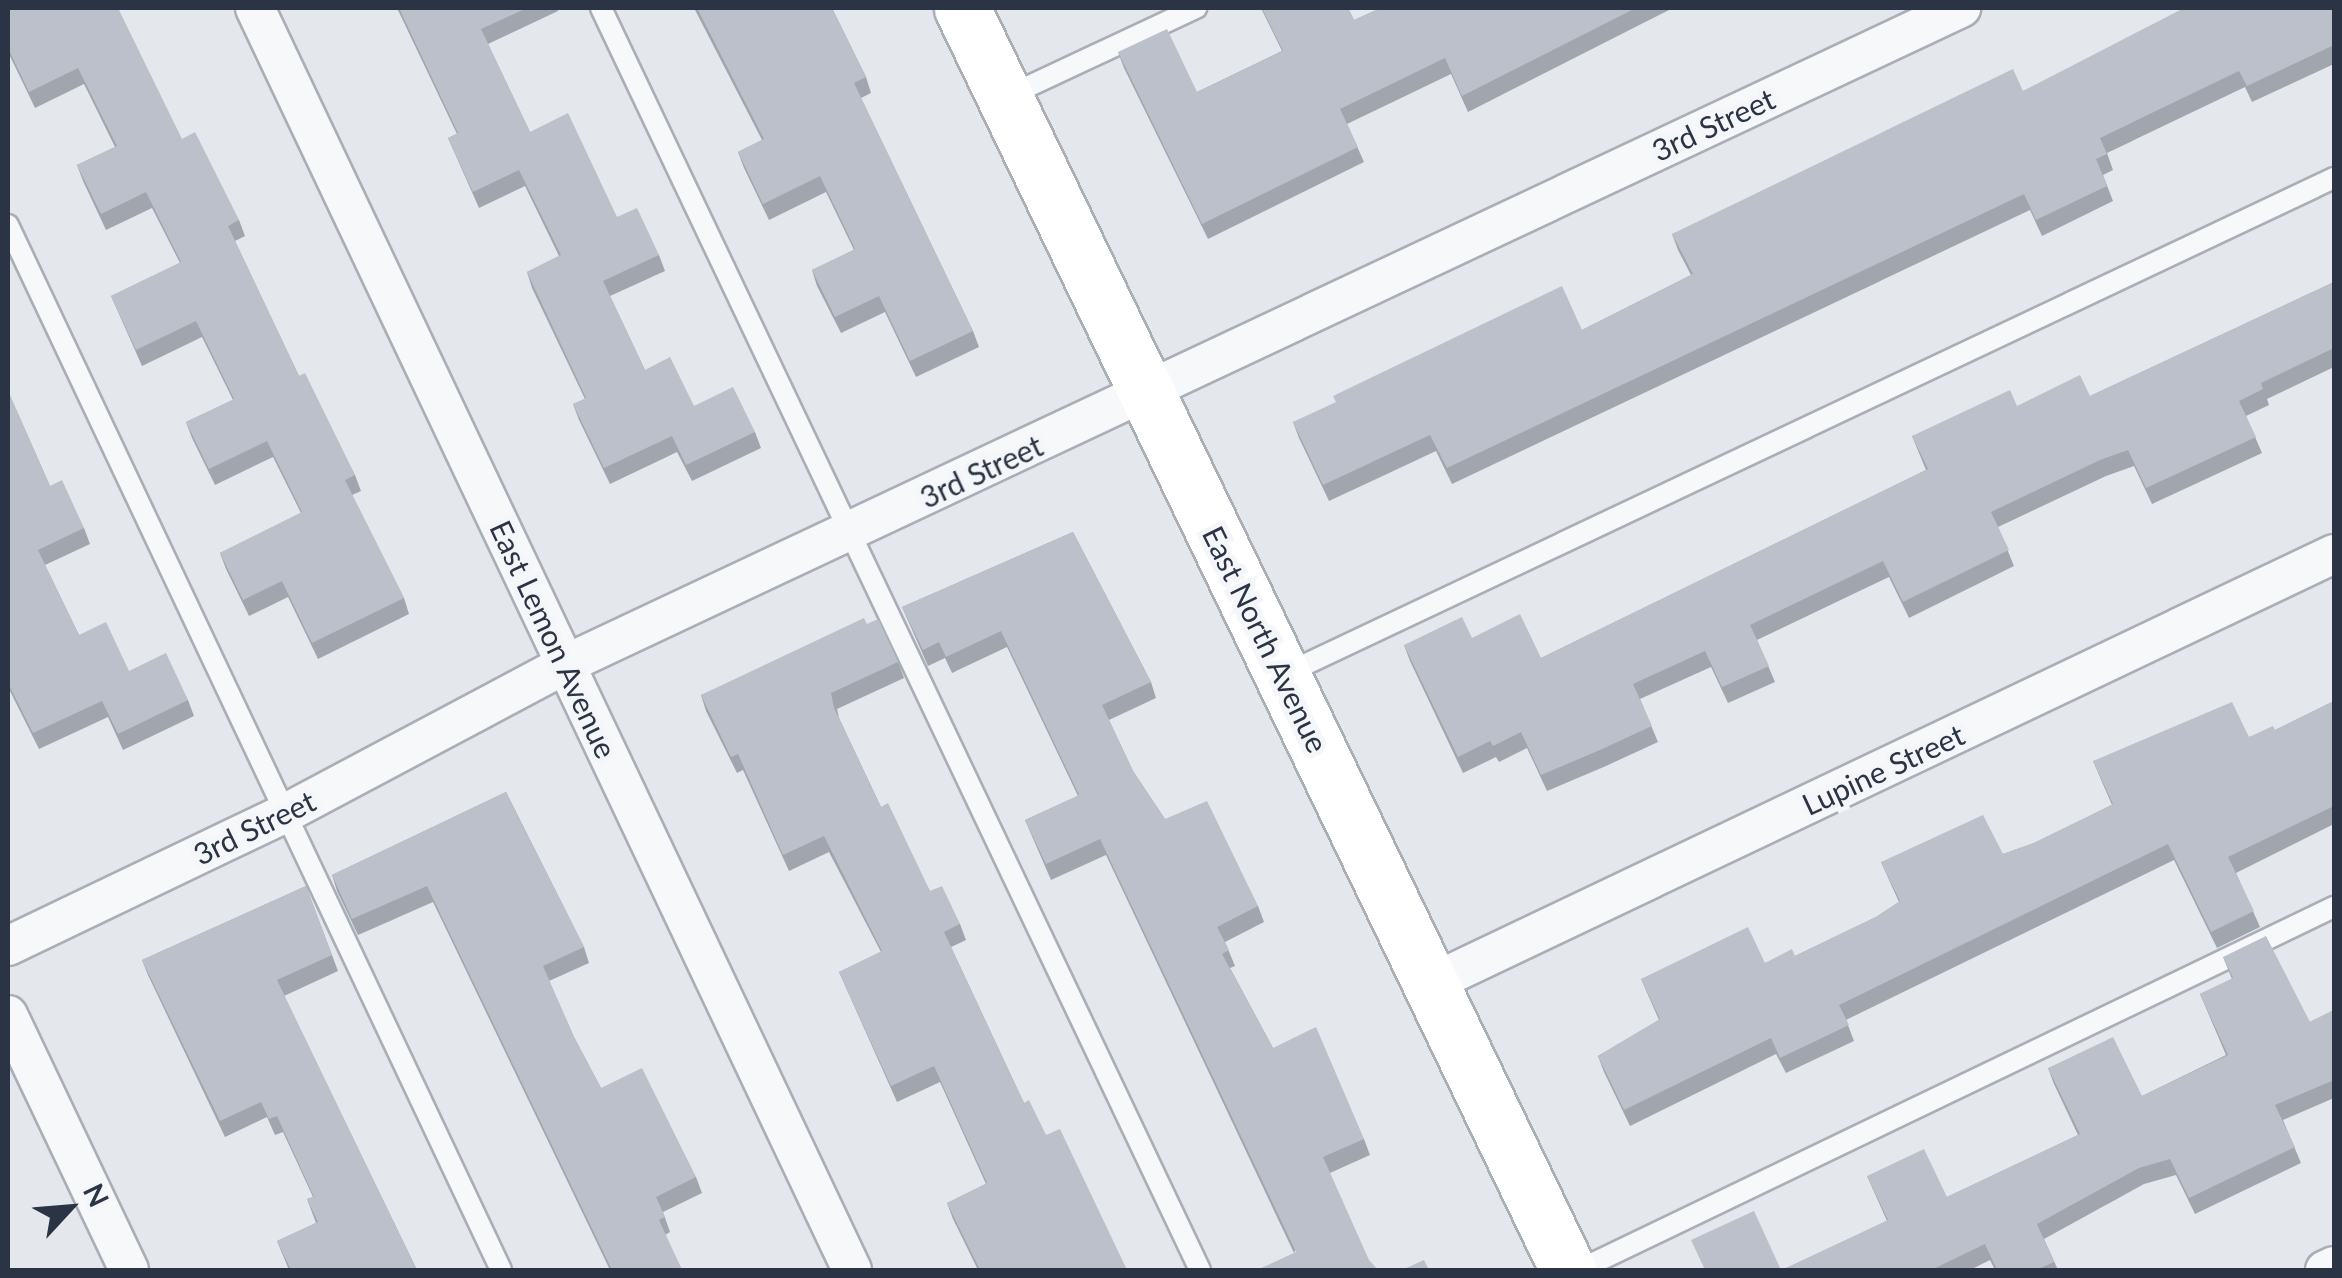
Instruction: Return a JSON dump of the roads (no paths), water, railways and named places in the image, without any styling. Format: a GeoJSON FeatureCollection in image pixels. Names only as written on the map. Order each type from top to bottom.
{"type":"FeatureCollection","features":[{"type":"Feature","properties":{"kind":"street","name":"East Lemon Avenue"},"geometry":{"type":"LineString","coordinates":[[255,8],[852,1270]]}},
{"type":"Feature","properties":{"kind":"street","name":"East North Avenue"},"geometry":{"type":"LineString","coordinates":[[962,8],[1568,1270]]}},
{"type":"Feature","properties":{"kind":"street","name":"3rd Street"},"geometry":{"type":"LineString","coordinates":[[8,946],[284,814],[566,664],[1961,8]]}},
{"type":"Feature","properties":{"kind":"street","name":"Lupine Street"},"geometry":{"type":"LineString","coordinates":[[1432,983],[2334,554]]}},
{"type":"Feature","properties":{"kind":"street"},"geometry":{"type":"LineString","coordinates":[[8,1015],[130,1270]]}},
{"type":"Feature","properties":{"kind":"street"},"geometry":{"type":"LineString","coordinates":[[2325,1270],[2334,1266]]}},
{"type":"Feature","properties":{"kind":"lane"},"geometry":{"type":"LineString","coordinates":[[601,8],[1200,1270]]}},
{"type":"Feature","properties":{"kind":"lane"},"geometry":{"type":"LineString","coordinates":[[1005,98],[1196,8]]}},
{"type":"Feature","properties":{"kind":"lane"},"geometry":{"type":"LineString","coordinates":[[1283,675],[2334,178]]}},
{"type":"Feature","properties":{"kind":"lane"},"geometry":{"type":"LineString","coordinates":[[8,225],[501,1270]]}},
{"type":"Feature","properties":{"kind":"lane"},"geometry":{"type":"LineString","coordinates":[[1579,1270],[2334,907]]}}]}
